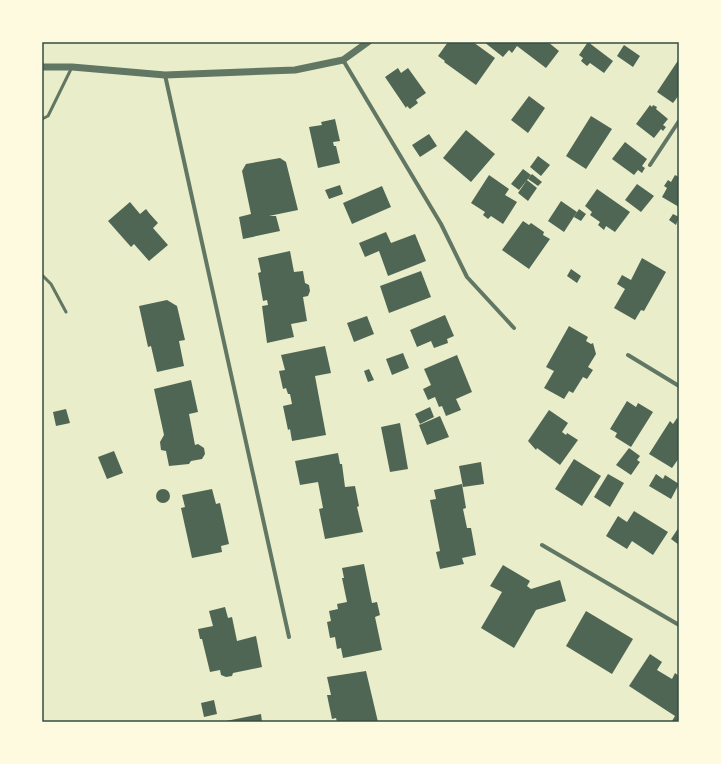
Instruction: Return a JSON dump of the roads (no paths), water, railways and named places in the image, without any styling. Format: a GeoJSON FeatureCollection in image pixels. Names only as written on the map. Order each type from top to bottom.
{"type":"FeatureCollection","features":[{"type":"Feature","properties":{"kind":"street"},"geometry":{"type":"LineString","coordinates":[[42,67],[72,67],[165,75],[295,70],[343,60],[368,42]]}},
{"type":"Feature","properties":{"kind":"street"},"geometry":{"type":"LineString","coordinates":[[343,60],[442,224],[467,277],[514,328]]}},
{"type":"Feature","properties":{"kind":"street"},"geometry":{"type":"LineString","coordinates":[[165,75],[290,638]]}},
{"type":"Feature","properties":{"kind":"street"},"geometry":{"type":"LineString","coordinates":[[650,165],[679,121]]}},
{"type":"Feature","properties":{"kind":"street"},"geometry":{"type":"LineString","coordinates":[[628,355],[679,386]]}},
{"type":"Feature","properties":{"kind":"street"},"geometry":{"type":"LineString","coordinates":[[542,545],[679,625]]}},
{"type":"Feature","properties":{"kind":"lane"},"geometry":{"type":"LineString","coordinates":[[42,119],[48,116],[72,67]]}},
{"type":"Feature","properties":{"kind":"lane"},"geometry":{"type":"LineString","coordinates":[[42,275],[52,284],[66,312]]}}]}
